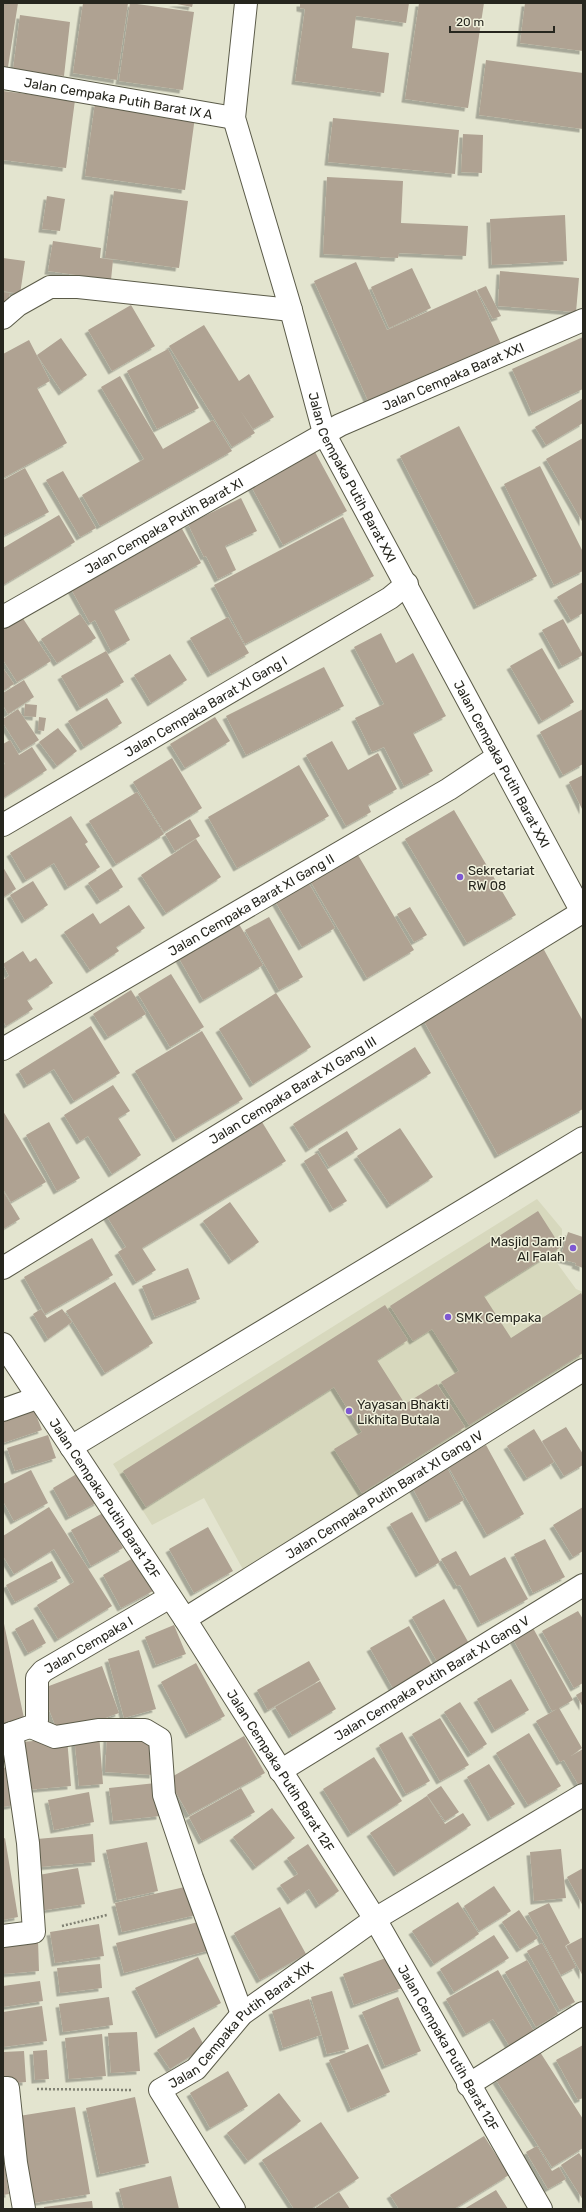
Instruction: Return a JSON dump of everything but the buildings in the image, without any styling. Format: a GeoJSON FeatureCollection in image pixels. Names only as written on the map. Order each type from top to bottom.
{"type":"FeatureCollection","features":[{"type":"Feature","properties":{"kind":"street","name":"Jalan Cempaka Putih Barat XXI"},"geometry":{"type":"LineString","coordinates":[[246,3],[234,118],[291,310],[324,433],[407,584],[497,757],[583,913]]}},
{"type":"Feature","properties":{"kind":"street","name":"Jalan Cempaka Putih Barat IX A"},"geometry":{"type":"LineString","coordinates":[[3,78],[234,118]]}},
{"type":"Feature","properties":{"kind":"street"},"geometry":{"type":"LineString","coordinates":[[3,318],[18,305],[50,287],[78,287],[291,310]]}},
{"type":"Feature","properties":{"kind":"street","name":"Jalan Cempaka Barat XXI"},"geometry":{"type":"LineString","coordinates":[[324,433],[583,320]]}},
{"type":"Feature","properties":{"kind":"street","name":"Jalan Cempaka Putih Barat XI"},"geometry":{"type":"LineString","coordinates":[[3,617],[324,433]]}},
{"type":"Feature","properties":{"kind":"street","name":"Jalan Cempaka Barat XI Gang I"},"geometry":{"type":"LineString","coordinates":[[3,825],[390,598],[407,584]]}},
{"type":"Feature","properties":{"kind":"street","name":"Jalan Cempaka Barat XI Gang II"},"geometry":{"type":"LineString","coordinates":[[3,1049],[449,789],[497,757]]}},
{"type":"Feature","properties":{"kind":"street","name":"Jalan Cempaka Barat XI Gang III"},"geometry":{"type":"LineString","coordinates":[[3,1268],[583,913]]}},
{"type":"Feature","properties":{"kind":"street"},"geometry":{"type":"LineString","coordinates":[[71,1447],[583,1138]]}},
{"type":"Feature","properties":{"kind":"street","name":"Jalan Cempaka Putih Barat 12F"},"geometry":{"type":"LineString","coordinates":[[3,1344],[37,1398],[185,1619],[375,1919],[468,2085],[540,2209]]}},
{"type":"Feature","properties":{"kind":"street","name":"Jalan Cempaka Putih Barat XI Gang IV"},"geometry":{"type":"LineString","coordinates":[[185,1619],[583,1370]]}},
{"type":"Feature","properties":{"kind":"street"},"geometry":{"type":"LineString","coordinates":[[3,1410],[37,1398]]}},
{"type":"Feature","properties":{"kind":"street","name":"Jalan Cempaka Putih Barat XI Gang V"},"geometry":{"type":"LineString","coordinates":[[280,1771],[583,1585]]}},
{"type":"Feature","properties":{"kind":"street","name":"Jalan Cempaka I"},"geometry":{"type":"LineString","coordinates":[[15,1732],[37,1720],[37,1678],[43,1671],[170,1597]]}},
{"type":"Feature","properties":{"kind":"street"},"geometry":{"type":"LineString","coordinates":[[3,1936],[34,1932],[28,1843],[15,1732],[55,1737],[98,1730],[145,1730],[160,1739],[164,1795],[192,1878],[242,2014]]}},
{"type":"Feature","properties":{"kind":"street","name":"Jalan Cempaka Putih Barat XIX"},"geometry":{"type":"LineString","coordinates":[[234,2209],[160,2090],[196,2068],[242,2014],[375,1919],[583,1795]]}},
{"type":"Feature","properties":{"kind":"street"},"geometry":{"type":"LineString","coordinates":[[468,2085],[583,2013]]}},
{"type":"Feature","properties":{"kind":"street"},"geometry":{"type":"LineString","coordinates":[[5,2088],[24,2209]]}},
{"type":"Feature","properties":{"kind":"path"},"geometry":{"type":"LineString","coordinates":[[34,1932],[107,1915]]}},
{"type":"Feature","properties":{"kind":"path"},"geometry":{"type":"LineString","coordinates":[[5,2088],[132,2090]]}},
{"type":"Feature","properties":{"kind":"shaded area","name":"Yayasan Bhakti Likhita Butala"},"geometry":{"type":"Polygon","coordinates":[[[537,1199],[562,1229],[562,1244],[557,1263],[576,1289],[583,1292],[583,1358],[246,1575],[204,1498],[152,1525],[113,1464],[537,1199]]]}},
{"type":"Feature","properties":{"kind":"place","name":"Sekretariat RW 08"},"geometry":{"type":"Point","coordinates":[460,877]}},
{"type":"Feature","properties":{"kind":"place","name":"Masjid Jami' Al Falah"},"geometry":{"type":"Point","coordinates":[573,1248]}},
{"type":"Feature","properties":{"kind":"place","name":"SMK Cempaka"},"geometry":{"type":"Point","coordinates":[448,1317]}},
{"type":"Feature","properties":{"kind":"place","name":"Yayasan Bhakti Likhita Butala"},"geometry":{"type":"Point","coordinates":[349,1411]}}]}
